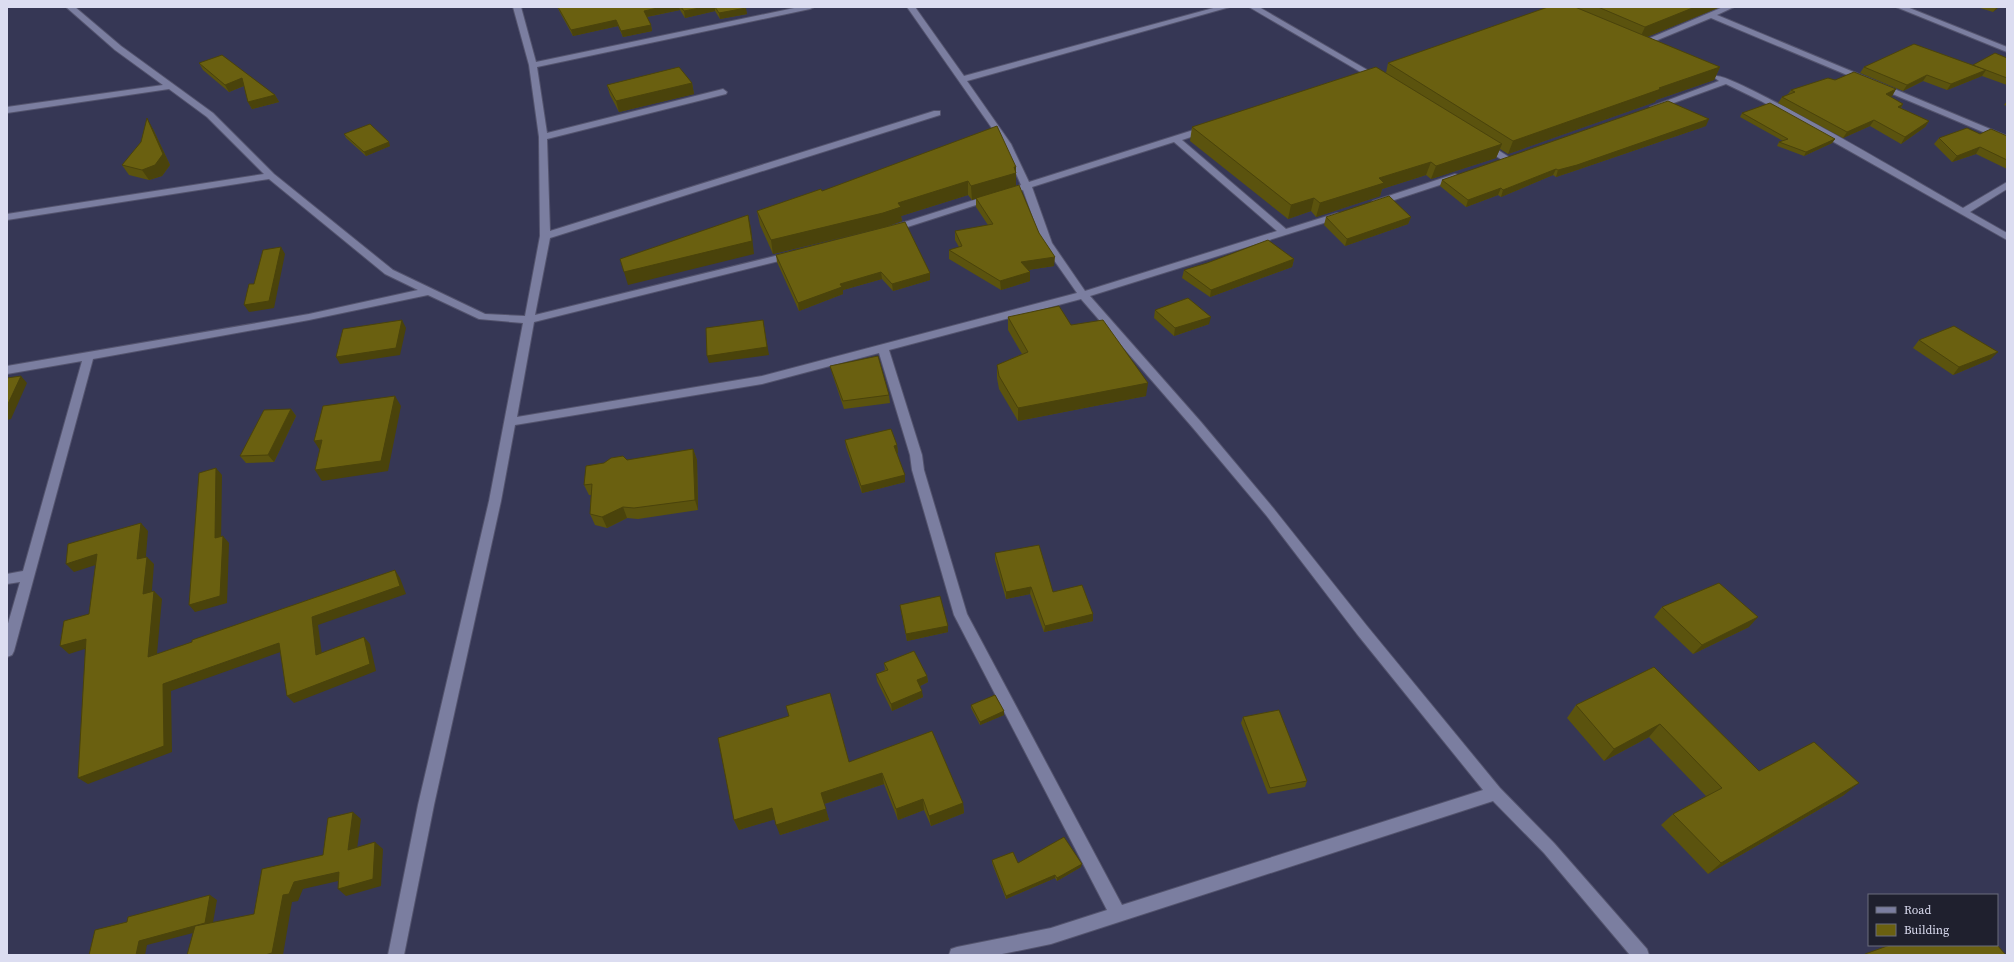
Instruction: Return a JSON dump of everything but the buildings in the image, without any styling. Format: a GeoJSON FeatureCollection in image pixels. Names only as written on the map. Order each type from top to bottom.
{"type":"FeatureCollection","features":[{"type":"Feature","properties":{"kind":"street"},"geometry":{"type":"LineString","coordinates":[[70,7],[118,48],[210,115],[271,176],[389,272],[483,317],[528,320],[804,251]]}},
{"type":"Feature","properties":{"kind":"street"},"geometry":{"type":"LineString","coordinates":[[396,955],[426,805],[495,501],[545,236],[543,137],[533,65],[517,7]]}},
{"type":"Feature","properties":{"kind":"street"},"geometry":{"type":"LineString","coordinates":[[533,65],[810,7]]}},
{"type":"Feature","properties":{"kind":"street"},"geometry":{"type":"LineString","coordinates":[[911,7],[963,79],[1007,144],[1027,187],[1047,243],[1083,295],[1197,425],[1265,506],[1362,630],[1495,793],[1549,848],[1640,955]]}},
{"type":"Feature","properties":{"kind":"street"},"geometry":{"type":"LineString","coordinates":[[963,79],[1226,7]]}},
{"type":"Feature","properties":{"kind":"street"},"geometry":{"type":"LineString","coordinates":[[1253,7],[1385,83]]}},
{"type":"Feature","properties":{"kind":"street"},"geometry":{"type":"LineString","coordinates":[[1654,50],[1636,43],[1730,7]]}},
{"type":"Feature","properties":{"kind":"street"},"geometry":{"type":"LineString","coordinates":[[1900,7],[2007,50]]}},
{"type":"Feature","properties":{"kind":"street"},"geometry":{"type":"LineString","coordinates":[[1711,15],[2007,139]]}},
{"type":"Feature","properties":{"kind":"street"},"geometry":{"type":"LineString","coordinates":[[1357,80],[1387,70]]}},
{"type":"Feature","properties":{"kind":"street"},"geometry":{"type":"LineString","coordinates":[[1708,72],[1764,99],[2007,237]]}},
{"type":"Feature","properties":{"kind":"street"},"geometry":{"type":"LineString","coordinates":[[1646,110],[1727,81]]}},
{"type":"Feature","properties":{"kind":"street"},"geometry":{"type":"LineString","coordinates":[[7,110],[170,86]]}},
{"type":"Feature","properties":{"kind":"street"},"geometry":{"type":"LineString","coordinates":[[543,137],[723,92]]}},
{"type":"Feature","properties":{"kind":"street"},"geometry":{"type":"LineString","coordinates":[[545,236],[937,113]]}},
{"type":"Feature","properties":{"kind":"street"},"geometry":{"type":"LineString","coordinates":[[880,232],[1027,187],[1214,126]]}},
{"type":"Feature","properties":{"kind":"street"},"geometry":{"type":"LineString","coordinates":[[1176,138],[1285,233]]}},
{"type":"Feature","properties":{"kind":"street"},"geometry":{"type":"LineString","coordinates":[[1473,138],[1511,158],[1492,164]]}},
{"type":"Feature","properties":{"kind":"street"},"geometry":{"type":"LineString","coordinates":[[1365,206],[1462,174]]}},
{"type":"Feature","properties":{"kind":"street"},"geometry":{"type":"LineString","coordinates":[[7,217],[271,176]]}},
{"type":"Feature","properties":{"kind":"street"},"geometry":{"type":"LineString","coordinates":[[1963,212],[2007,184]]}},
{"type":"Feature","properties":{"kind":"street"},"geometry":{"type":"LineString","coordinates":[[509,422],[762,380],[1083,295],[1285,233],[1350,211]]}},
{"type":"Feature","properties":{"kind":"street"},"geometry":{"type":"LineString","coordinates":[[7,370],[310,317],[428,291]]}},
{"type":"Feature","properties":{"kind":"street"},"geometry":{"type":"LineString","coordinates":[[883,348],[916,455],[918,470],[961,615],[1118,914]]}},
{"type":"Feature","properties":{"kind":"street"},"geometry":{"type":"LineString","coordinates":[[7,651],[88,357]]}},
{"type":"Feature","properties":{"kind":"street"},"geometry":{"type":"LineString","coordinates":[[7,579],[28,575]]}},
{"type":"Feature","properties":{"kind":"street"},"geometry":{"type":"LineString","coordinates":[[957,955],[1051,936],[1495,793]]}}]}
